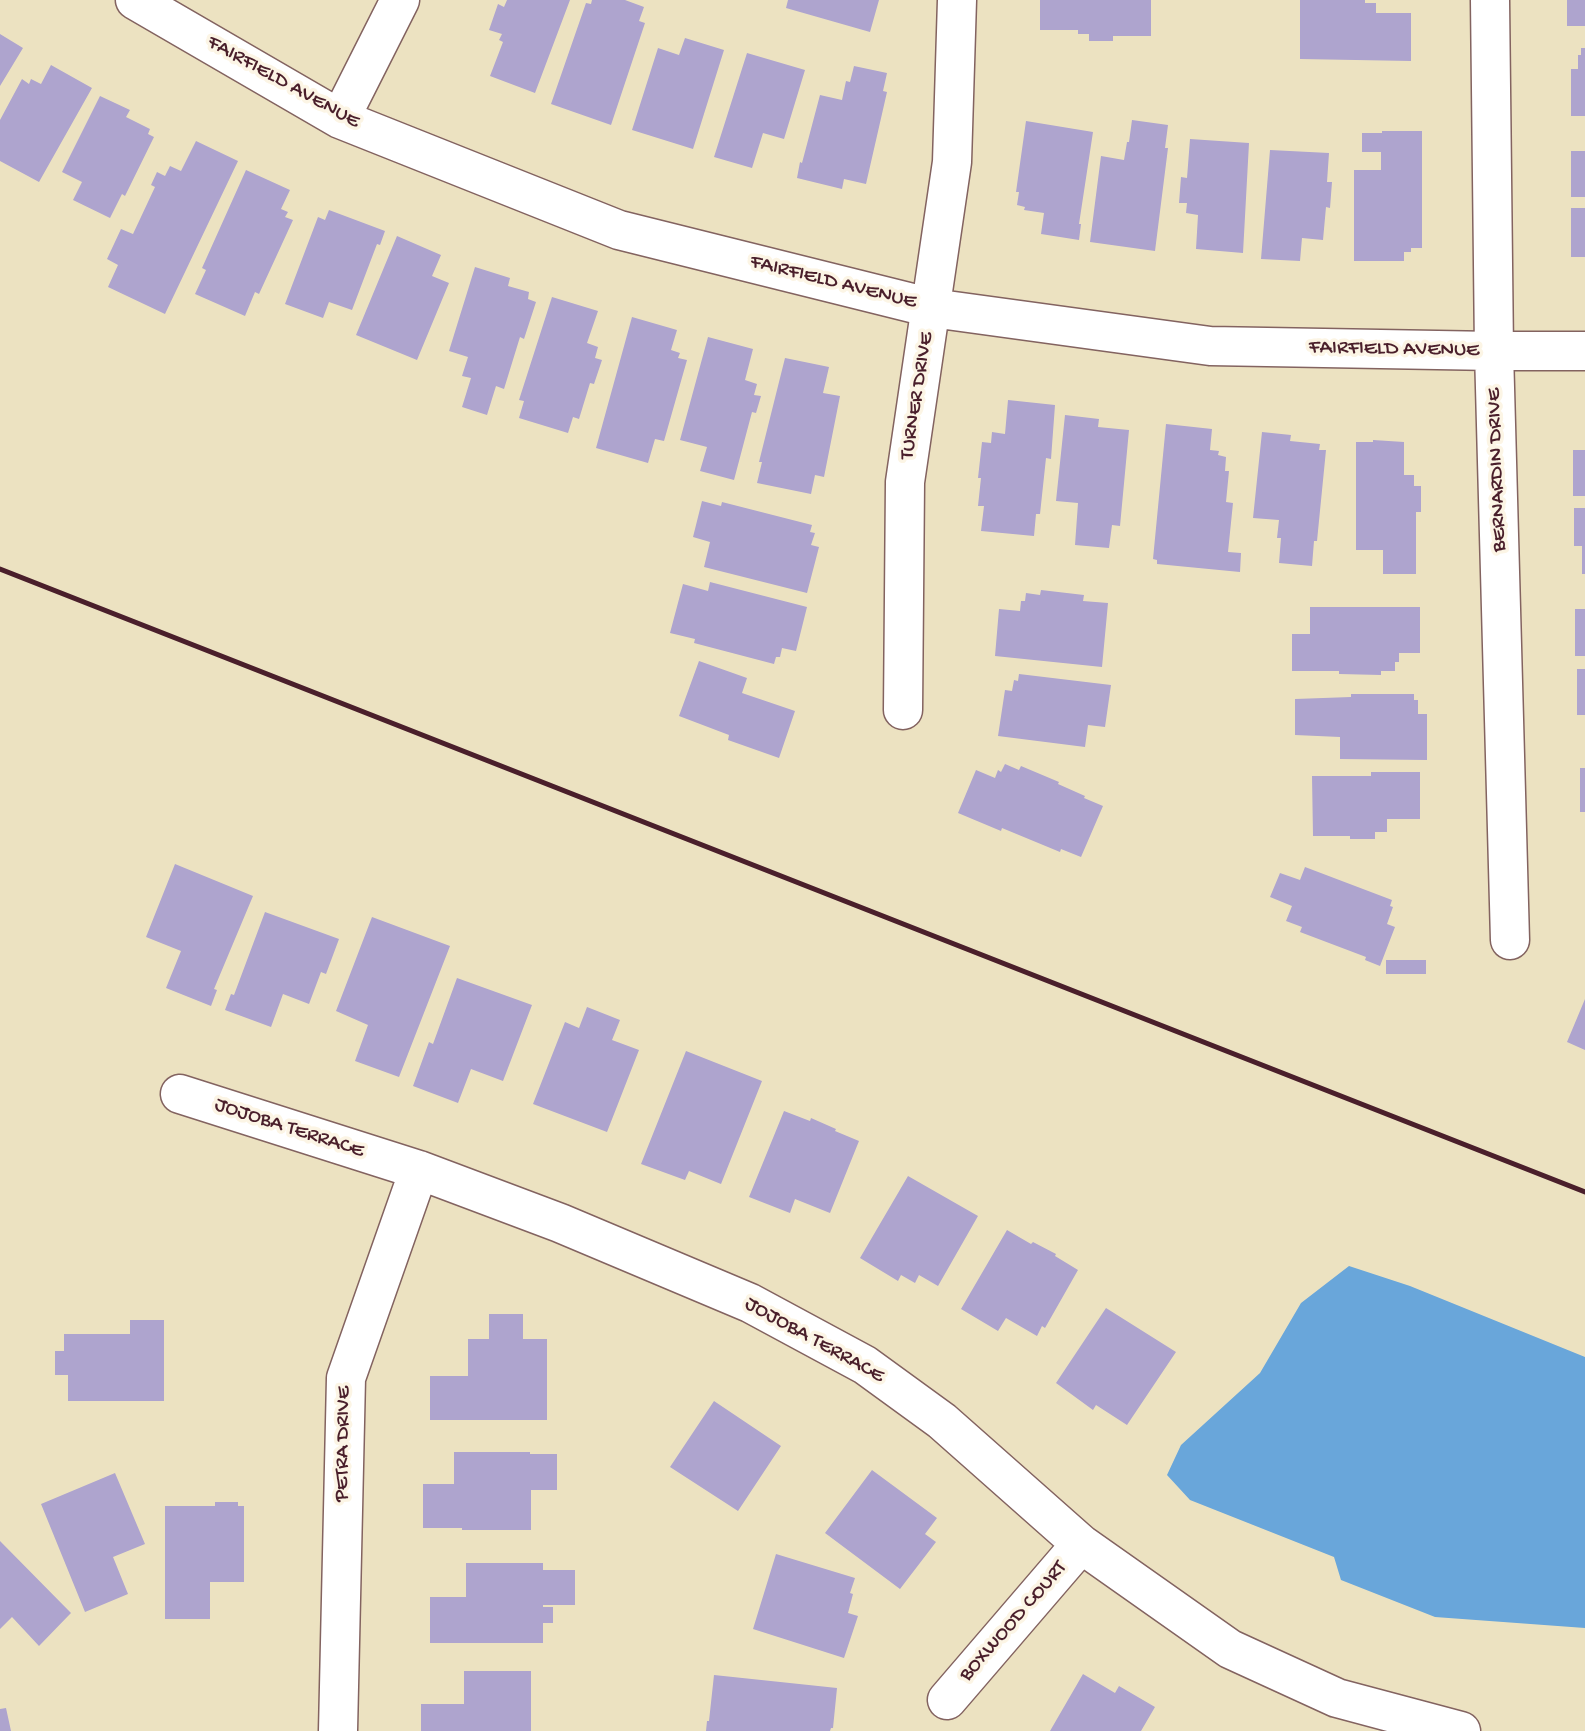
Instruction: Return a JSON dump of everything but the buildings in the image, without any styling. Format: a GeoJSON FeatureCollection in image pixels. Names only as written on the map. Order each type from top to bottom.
{"type":"FeatureCollection","features":[{"type":"Feature","properties":{"kind":"street","name":"FAIRFIELD AVENUE"},"geometry":{"type":"LineString","coordinates":[[135,0],[340,119],[619,230],[932,308],[1210,346],[1585,351]]}},
{"type":"Feature","properties":{"kind":"street"},"geometry":{"type":"LineString","coordinates":[[340,119],[400,0]]}},
{"type":"Feature","properties":{"kind":"street","name":"TURNER DRIVE"},"geometry":{"type":"LineString","coordinates":[[903,710],[905,482],[952,162],[957,0]]}},
{"type":"Feature","properties":{"kind":"street","name":"BERNARDIN DRIVE"},"geometry":{"type":"LineString","coordinates":[[1490,0],[1494,351],[1510,940]]}},
{"type":"Feature","properties":{"kind":"street","name":"JOJOBA TERRACE"},"geometry":{"type":"LineString","coordinates":[[180,1094],[419,1170],[560,1223],[750,1303],[865,1365],[942,1421],[1081,1544],[1230,1649],[1337,1698],[1461,1731]]}},
{"type":"Feature","properties":{"kind":"street","name":"PETRA DRIVE"},"geometry":{"type":"LineString","coordinates":[[338,1731],[346,1378],[419,1170]]}},
{"type":"Feature","properties":{"kind":"street","name":"BOXWOOD COURT"},"geometry":{"type":"LineString","coordinates":[[947,1700],[1081,1544]]}},
{"type":"Feature","properties":{"kind":"water"},"geometry":{"type":"Polygon","coordinates":[[[1349,1266],[1410,1286],[1585,1357],[1585,1628],[1435,1617],[1341,1580],[1334,1557],[1190,1500],[1167,1475],[1181,1445],[1260,1373],[1301,1303],[1349,1266]]]}},
{"type":"Feature","properties":{"kind":"railway"},"geometry":{"type":"LineString","coordinates":[[0,569],[1585,1192]]}}]}
